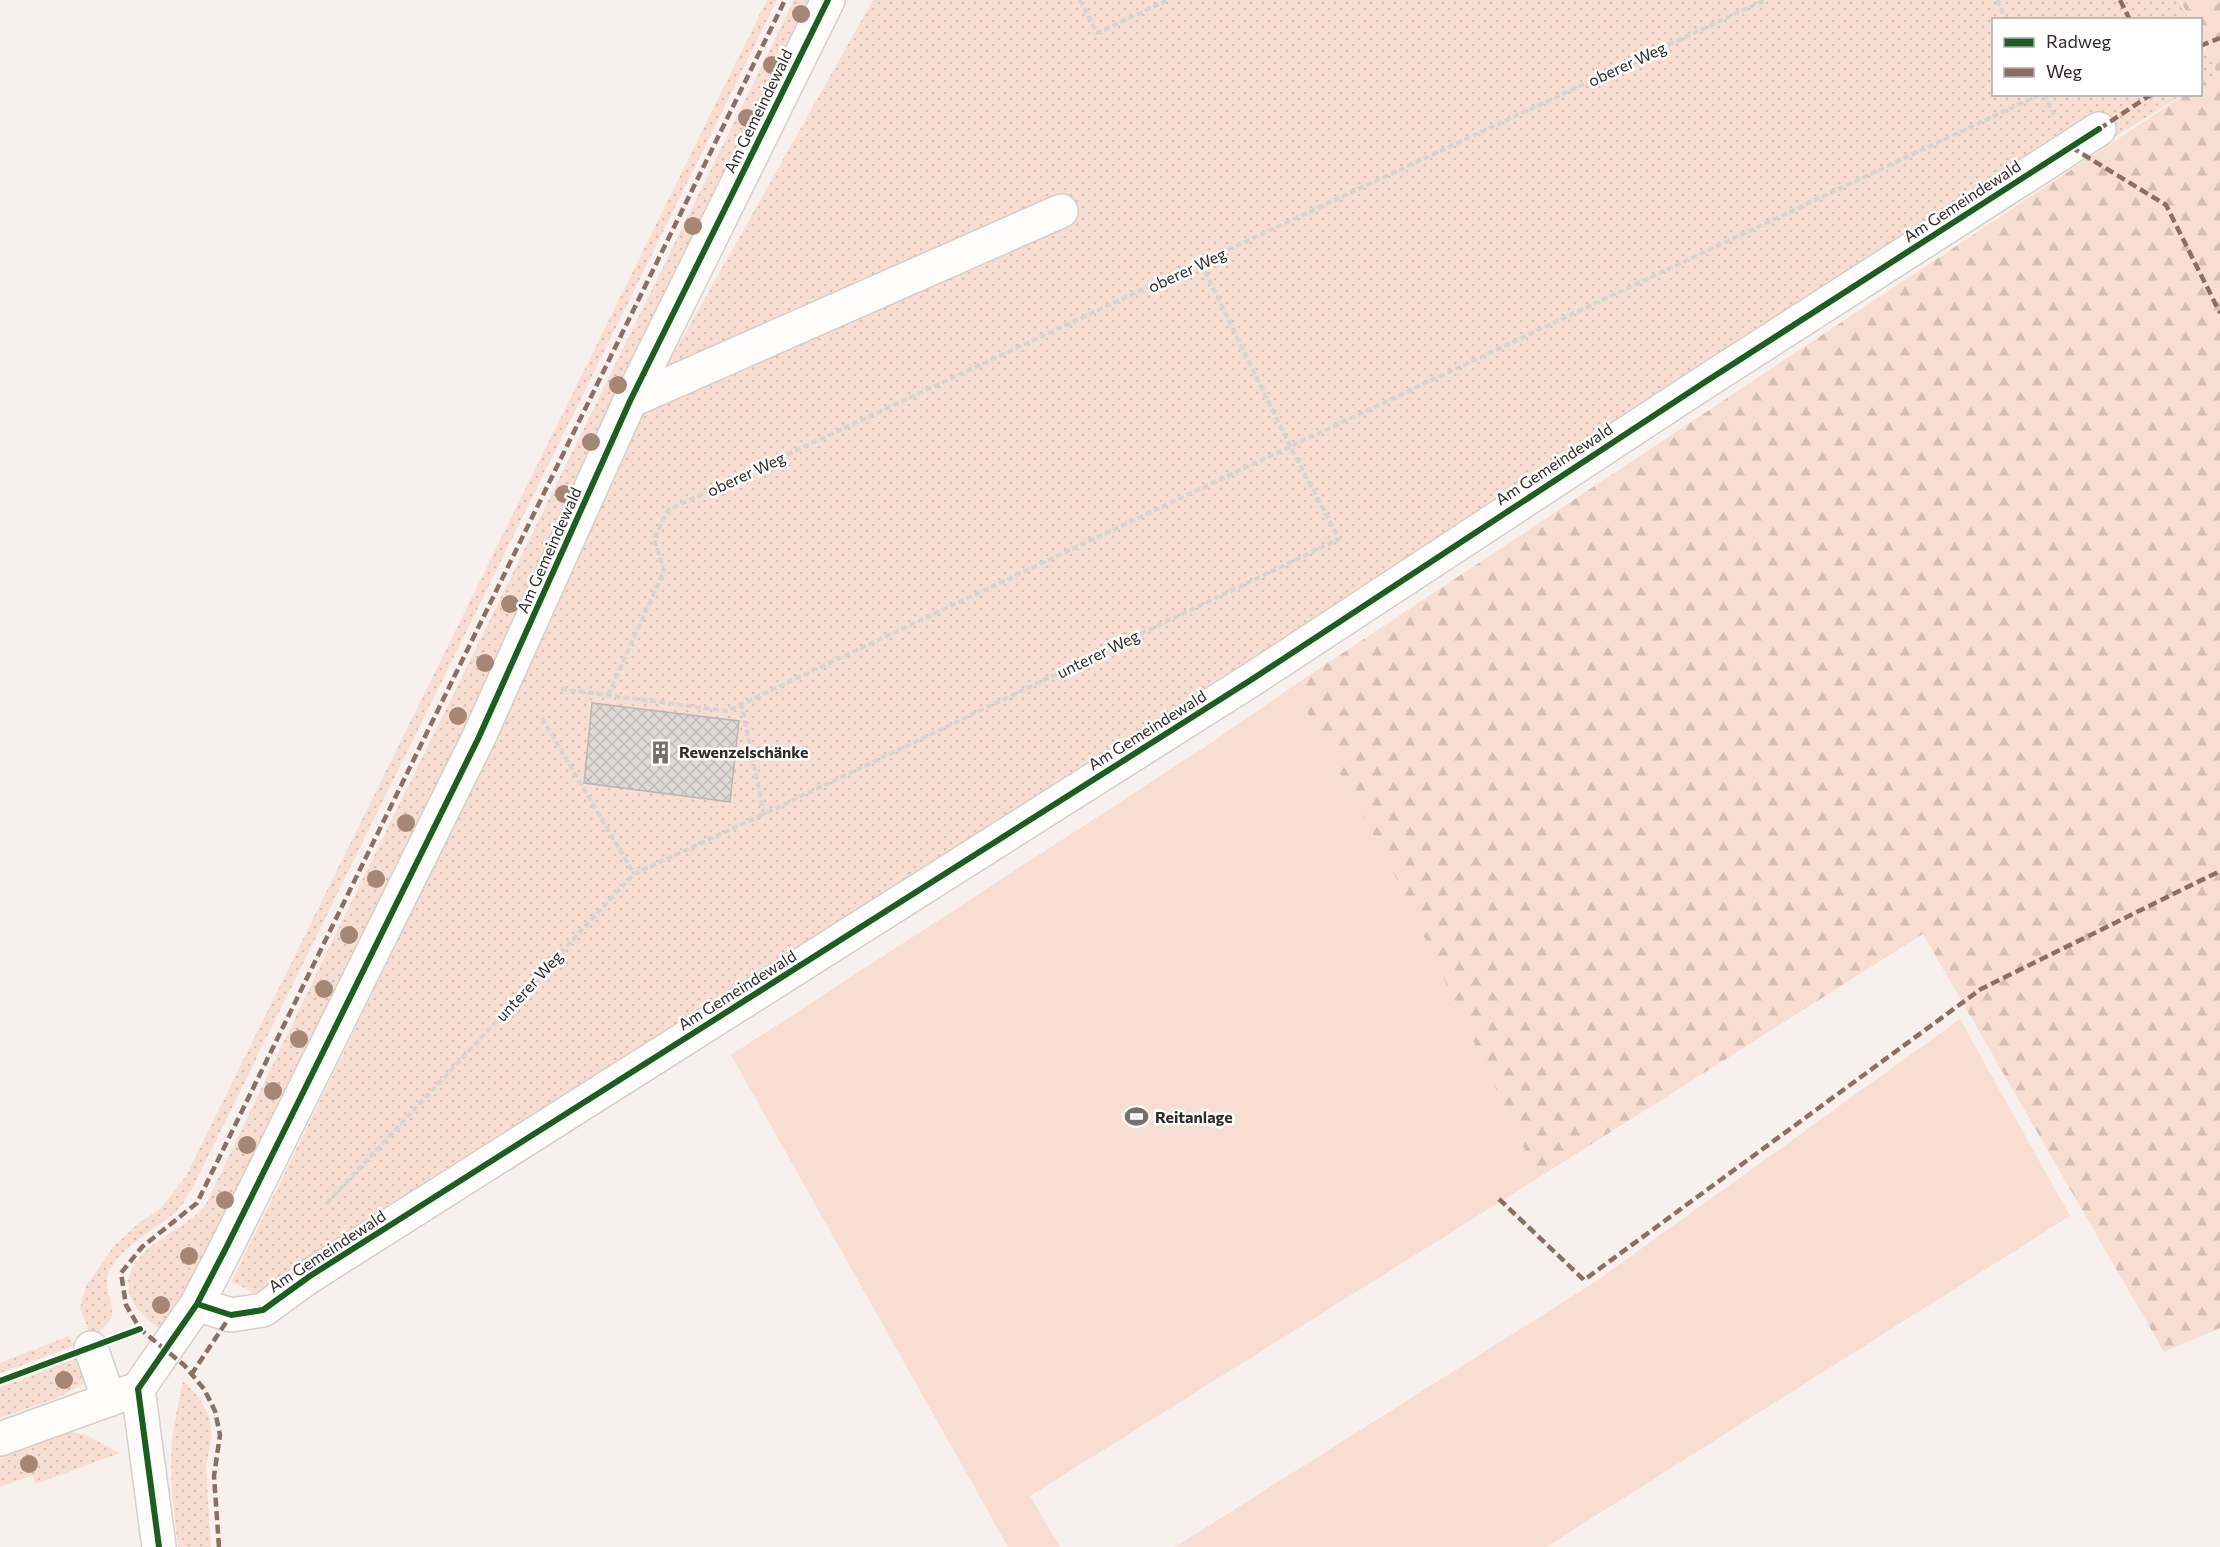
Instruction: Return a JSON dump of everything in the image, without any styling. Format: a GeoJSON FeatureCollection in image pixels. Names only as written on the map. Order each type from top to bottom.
{"type":"FeatureCollection","features":[{"type":"Feature","properties":{"kind":"street","name":"Am Gemeindewald"},"geometry":{"type":"LineString","coordinates":[[124,1395],[197,1304],[478,739],[630,401],[828,0]]}},
{"type":"Feature","properties":{"kind":"street","name":"Am Gemeindewald"},"geometry":{"type":"LineString","coordinates":[[197,1304],[231,1315],[263,1310],[320,1270],[1254,678],[1705,382],[2099,129]]}},
{"type":"Feature","properties":{"kind":"street"},"geometry":{"type":"LineString","coordinates":[[630,401],[1061,211]]}},
{"type":"Feature","properties":{"kind":"street"},"geometry":{"type":"LineString","coordinates":[[91,1348],[124,1395],[159,1547]]}},
{"type":"Feature","properties":{"kind":"street"},"geometry":{"type":"LineString","coordinates":[[0,1439],[124,1395]]}},
{"type":"Feature","properties":{"kind":"path"},"geometry":{"type":"LineString","coordinates":[[1080,0],[1097,33],[1168,0]]}},
{"type":"Feature","properties":{"kind":"path"},"geometry":{"type":"LineString","coordinates":[[1996,0],[2005,18]]}},
{"type":"Feature","properties":{"kind":"path"},"geometry":{"type":"LineString","coordinates":[[561,690],[727,711],[2037,96]]}},
{"type":"Feature","properties":{"kind":"path"},"geometry":{"type":"LineString","coordinates":[[1201,263],[1290,446]]}},
{"type":"Feature","properties":{"kind":"path"},"geometry":{"type":"LineString","coordinates":[[741,704],[764,814]]}},
{"type":"Feature","properties":{"kind":"path"},"geometry":{"type":"LineString","coordinates":[[542,718],[634,874]]}},
{"type":"Feature","properties":{"kind":"green space"},"geometry":{"type":"Polygon","coordinates":[[[767,0],[777,0],[194,1185],[178,1209],[129,1247],[114,1263],[107,1281],[112,1306],[110,1321],[91,1337],[80,1308],[86,1286],[114,1246],[139,1223],[161,1208],[186,1176],[767,0]]]}},
{"type":"Feature","properties":{"kind":"green space"},"geometry":{"type":"Polygon","coordinates":[[[794,0],[818,0],[213,1242],[169,1320],[160,1329],[137,1308],[128,1286],[129,1276],[144,1253],[205,1206],[321,964],[794,0]]]}},
{"type":"Feature","properties":{"kind":"green space"},"geometry":{"type":"Polygon","coordinates":[[[873,0],[2179,0],[2188,18],[1992,18],[1992,96],[2180,96],[260,1297],[232,1281],[495,742],[647,401],[873,0]]]}},
{"type":"Feature","properties":{"kind":"green space"},"geometry":{"type":"Polygon","coordinates":[[[2180,0],[2220,0],[2220,1328],[2164,1352],[1923,934],[1538,1178],[1397,880],[1293,686],[2182,96],[2202,96],[2202,83],[2217,72],[2202,41],[2202,18],[2189,18],[2180,0]]]}},
{"type":"Feature","properties":{"kind":"green space"},"geometry":{"type":"Polygon","coordinates":[[[2202,44],[2218,72],[2202,82],[2202,44]]]}},
{"type":"Feature","properties":{"kind":"green space","name":"Reitanlage"},"geometry":{"type":"Polygon","coordinates":[[[1293,686],[1397,880],[1538,1178],[1030,1496],[1060,1547],[1008,1547],[731,1055],[1214,741],[1293,686]]]}},
{"type":"Feature","properties":{"kind":"green space"},"geometry":{"type":"Polygon","coordinates":[[[1960,1019],[2070,1216],[1546,1547],[1175,1547],[1595,1282],[1960,1019]]]}},
{"type":"Feature","properties":{"kind":"green space"},"geometry":{"type":"Polygon","coordinates":[[[69,1336],[74,1346],[0,1373],[0,1363],[69,1336]]]}},
{"type":"Feature","properties":{"kind":"green space"},"geometry":{"type":"Polygon","coordinates":[[[82,1356],[92,1379],[57,1398],[0,1418],[0,1387],[82,1356]]]}},
{"type":"Feature","properties":{"kind":"green space"},"geometry":{"type":"Polygon","coordinates":[[[183,1381],[198,1396],[209,1416],[212,1434],[206,1467],[211,1547],[178,1547],[172,1494],[171,1454],[183,1381]]]}},
{"type":"Feature","properties":{"kind":"green space"},"geometry":{"type":"Polygon","coordinates":[[[69,1432],[84,1434],[120,1453],[36,1484],[32,1475],[0,1487],[0,1458],[69,1432]]]}},
{"type":"Feature","properties":{"kind":"building","name":"Rewenzelschänke"},"geometry":{"type":"Polygon","coordinates":[[[592,703],[739,721],[730,802],[584,783],[592,703]]]}},
{"type":"Feature","properties":{"kind":"marked path"},"geometry":{"type":"LineString","coordinates":[[219,1547],[214,1476],[220,1435],[215,1411],[204,1389],[184,1365],[140,1329],[126,1305],[121,1273],[142,1247],[197,1203],[785,0]]}},
{"type":"Feature","properties":{"kind":"marked path"},"geometry":{"type":"LineString","coordinates":[[2120,0],[2129,18]]}},
{"type":"Feature","properties":{"kind":"marked path"},"geometry":{"type":"LineString","coordinates":[[2202,45],[2220,38]]}},
{"type":"Feature","properties":{"kind":"marked path"},"geometry":{"type":"LineString","coordinates":[[2099,129],[2149,96]]}},
{"type":"Feature","properties":{"kind":"marked path"},"geometry":{"type":"LineString","coordinates":[[2071,147],[2166,205],[2220,313]]}},
{"type":"Feature","properties":{"kind":"marked path"},"geometry":{"type":"LineString","coordinates":[[1499,1199],[1584,1280],[1981,989],[2220,871]]}},
{"type":"Feature","properties":{"kind":"marked path"},"geometry":{"type":"LineString","coordinates":[[191,1375],[231,1315]]}},
{"type":"Feature","properties":{"kind":"cycle path"},"geometry":{"type":"LineString","coordinates":[[159,1547],[138,1389],[197,1304],[226,1248],[478,739],[630,401],[828,0]]}},
{"type":"Feature","properties":{"kind":"cycle path"},"geometry":{"type":"LineString","coordinates":[[197,1304],[231,1315],[263,1310],[310,1276],[1254,678],[1705,382],[2099,129]]}},
{"type":"Feature","properties":{"kind":"cycle path"},"geometry":{"type":"LineString","coordinates":[[0,1381],[140,1329]]}},
{"type":"Feature","properties":{"kind":"place","name":"Rewenzelschänke"},"geometry":{"type":"Point","coordinates":[661,752]}},
{"type":"Feature","properties":{"kind":"place","name":"Reitanlage"},"geometry":{"type":"Point","coordinates":[1137,1117]}}]}
